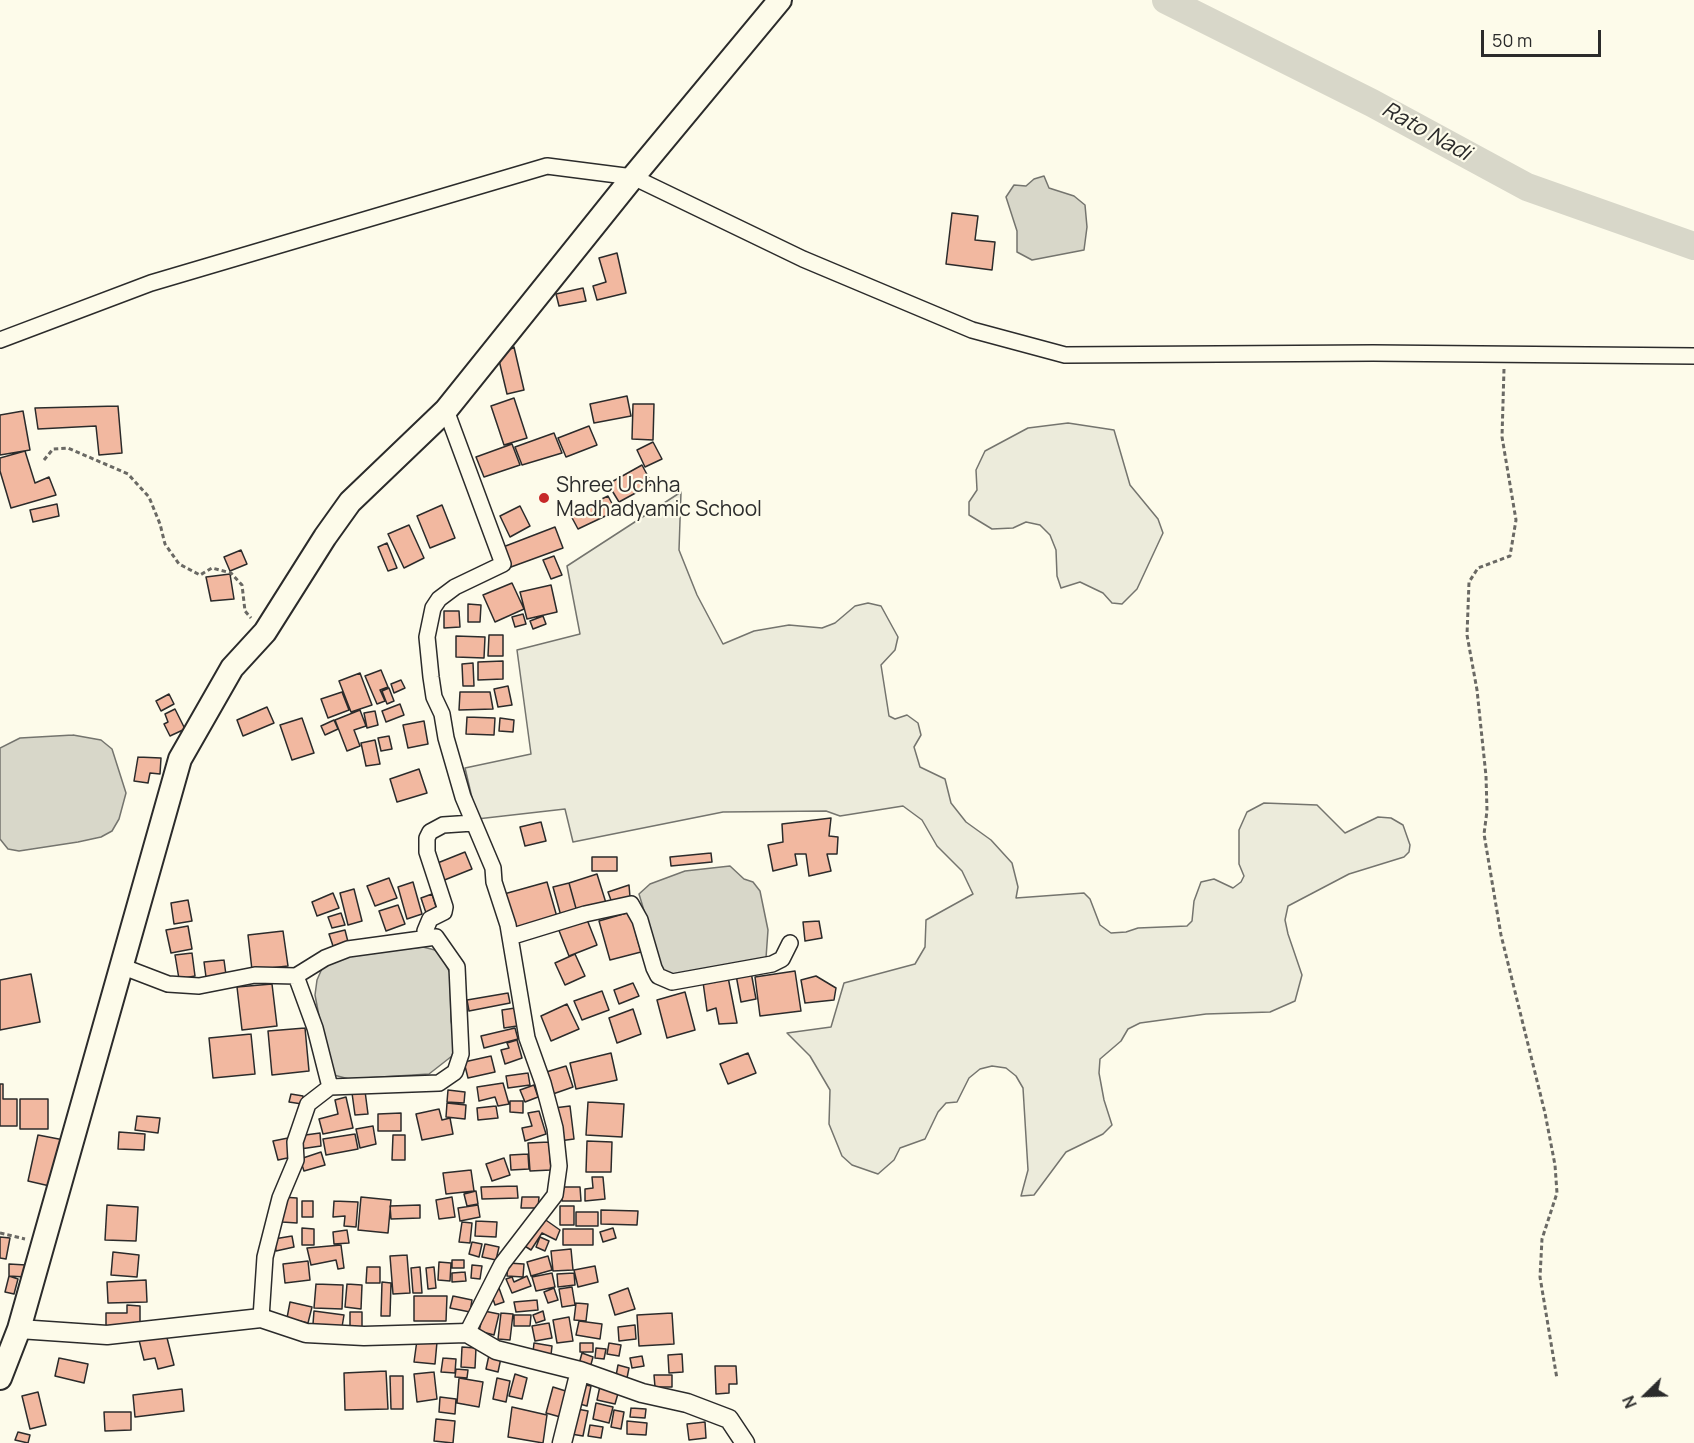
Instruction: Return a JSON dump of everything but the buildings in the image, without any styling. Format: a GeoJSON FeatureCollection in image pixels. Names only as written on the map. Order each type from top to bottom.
{"type":"FeatureCollection","features":[{"type":"Feature","properties":{"kind":"main road"},"geometry":{"type":"LineString","coordinates":[[0,1378],[19,1329],[180,759],[232,668],[265,632],[350,502],[446,410],[633,177],[780,0]]}},
{"type":"Feature","properties":{"kind":"street"},"geometry":{"type":"LineString","coordinates":[[0,340],[150,284],[547,166],[633,177],[802,259],[972,330],[1065,355],[1694,356]]}},
{"type":"Feature","properties":{"kind":"street"},"geometry":{"type":"LineString","coordinates":[[446,410],[502,564],[455,587],[439,599],[429,621],[428,637],[434,697],[442,714],[446,738],[472,823],[493,868],[494,882],[510,937],[527,1038],[543,1083],[555,1128],[559,1166],[555,1196],[502,1264],[467,1333]]}},
{"type":"Feature","properties":{"kind":"street"},"geometry":{"type":"LineString","coordinates":[[426,938],[425,931],[430,919],[444,912],[445,907],[427,852],[427,838],[430,832],[443,825],[472,823]]}},
{"type":"Feature","properties":{"kind":"street"},"geometry":{"type":"LineString","coordinates":[[510,937],[585,914],[631,904],[640,920],[658,976],[672,982],[772,964],[782,960],[790,943]]}},
{"type":"Feature","properties":{"kind":"street"},"geometry":{"type":"LineString","coordinates":[[121,966],[168,984],[199,986],[255,975],[296,976],[325,957],[348,949],[436,937],[457,967],[461,1054],[455,1072],[439,1083],[330,1087],[308,1104],[294,1142],[296,1160],[280,1198],[265,1257],[261,1318]]}},
{"type":"Feature","properties":{"kind":"street"},"geometry":{"type":"LineString","coordinates":[[296,976],[315,1028],[330,1087]]}},
{"type":"Feature","properties":{"kind":"street"},"geometry":{"type":"LineString","coordinates":[[19,1329],[107,1335],[261,1318],[306,1333],[364,1336],[467,1333],[496,1350],[580,1371],[642,1393],[687,1403],[729,1419],[745,1443]]}},
{"type":"Feature","properties":{"kind":"street"},"geometry":{"type":"LineString","coordinates":[[562,1443],[580,1371]]}},
{"type":"Feature","properties":{"kind":"path"},"geometry":{"type":"LineString","coordinates":[[1506,355],[1502,396],[1502,437],[1516,520],[1510,556],[1478,568],[1469,582],[1467,635],[1486,776],[1487,811],[1484,834],[1500,935],[1545,1113],[1555,1165],[1557,1193],[1542,1239],[1540,1277],[1557,1379]]}},
{"type":"Feature","properties":{"kind":"path"},"geometry":{"type":"LineString","coordinates":[[44,460],[53,449],[68,448],[128,474],[149,497],[165,544],[179,564],[200,575],[212,568],[231,573],[242,585],[245,611],[265,632]]}},
{"type":"Feature","properties":{"kind":"path"},"geometry":{"type":"LineString","coordinates":[[0,1233],[24,1239],[41,1249]]}},
{"type":"Feature","properties":{"kind":"shaded area"},"geometry":{"type":"Polygon","coordinates":[[[1044,176],[1049,188],[1074,196],[1085,205],[1087,227],[1084,250],[1032,260],[1017,252],[1017,231],[1006,197],[1014,185],[1026,186],[1034,179],[1044,176]]]}},
{"type":"Feature","properties":{"kind":"shaded area"},"geometry":{"type":"Polygon","coordinates":[[[1068,423],[1114,430],[1130,485],[1158,519],[1163,533],[1137,589],[1122,604],[1112,603],[1103,593],[1080,582],[1061,588],[1057,576],[1056,550],[1050,535],[1040,525],[1026,522],[1013,528],[992,529],[969,515],[969,502],[977,490],[976,470],[985,451],[1028,428],[1068,423]]]}},
{"type":"Feature","properties":{"kind":"shaded area"},"geometry":{"type":"Polygon","coordinates":[[[681,492],[679,550],[697,595],[723,644],[754,631],[789,625],[822,628],[835,623],[855,606],[868,603],[881,606],[898,637],[895,650],[881,665],[889,716],[895,719],[907,715],[918,723],[921,735],[914,747],[920,767],[945,779],[951,803],[966,822],[991,840],[1012,863],[1018,887],[1016,898],[1084,893],[1090,899],[1100,925],[1111,933],[1138,928],[1187,926],[1192,921],[1194,901],[1201,882],[1214,879],[1233,888],[1241,882],[1244,876],[1239,864],[1239,830],[1247,812],[1264,803],[1317,805],[1345,833],[1378,817],[1391,818],[1403,825],[1410,845],[1409,852],[1404,857],[1349,874],[1288,906],[1285,920],[1302,975],[1295,1001],[1270,1012],[1206,1014],[1140,1023],[1128,1029],[1121,1041],[1100,1059],[1099,1073],[1112,1125],[1103,1134],[1066,1152],[1034,1195],[1021,1196],[1028,1170],[1023,1088],[1016,1076],[1006,1068],[992,1066],[980,1069],[969,1078],[957,1102],[946,1103],[938,1112],[925,1139],[900,1148],[894,1160],[878,1174],[852,1165],[842,1156],[829,1124],[830,1090],[810,1056],[787,1033],[831,1027],[844,983],[915,964],[925,947],[926,920],[973,894],[962,871],[937,846],[922,820],[903,806],[840,816],[826,811],[723,812],[573,842],[565,809],[477,819],[465,768],[531,754],[517,650],[580,634],[567,566],[681,492]]]}},
{"type":"Feature","properties":{"kind":"shaded area"},"geometry":{"type":"Polygon","coordinates":[[[73,735],[101,740],[112,749],[126,793],[119,819],[112,831],[101,837],[19,851],[8,849],[0,839],[0,748],[20,738],[73,735]]]}},
{"type":"Feature","properties":{"kind":"shaded area"},"geometry":{"type":"Polygon","coordinates":[[[730,866],[744,879],[753,882],[760,891],[768,930],[766,958],[664,977],[639,894],[650,884],[685,871],[730,866]]]}},
{"type":"Feature","properties":{"kind":"shaded area"},"geometry":{"type":"Polygon","coordinates":[[[423,947],[435,950],[450,973],[451,1021],[456,1043],[452,1056],[429,1074],[349,1079],[330,1074],[315,995],[317,980],[324,964],[345,956],[423,947]]]}},
{"type":"Feature","properties":{"kind":"waterway","name":"Rato Nadi"},"geometry":{"type":"LineString","coordinates":[[1166,0],[1372,103],[1527,187],[1694,246]]}},
{"type":"Feature","properties":{"kind":"place","name":"Shree Uchha Madhadyamic School"},"geometry":{"type":"Point","coordinates":[544,498]}}]}
